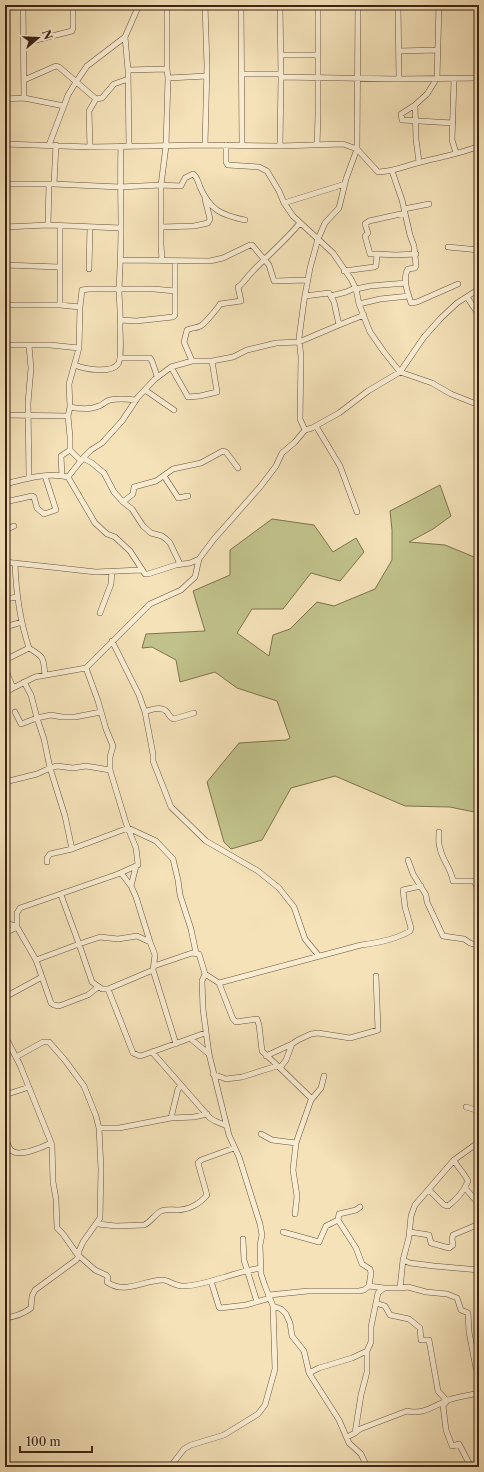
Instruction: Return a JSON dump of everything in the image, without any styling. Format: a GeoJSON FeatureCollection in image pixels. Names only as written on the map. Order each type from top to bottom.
{"type":"FeatureCollection","features":[{"type":"Feature","properties":{"kind":"street"},"geometry":{"type":"LineString","coordinates":[[23,5],[24,98]]}},
{"type":"Feature","properties":{"kind":"street"},"geometry":{"type":"LineString","coordinates":[[24,43],[72,31],[72,5]]}},
{"type":"Feature","properties":{"kind":"street"},"geometry":{"type":"LineString","coordinates":[[129,146],[128,70],[125,37],[139,5]]}},
{"type":"Feature","properties":{"kind":"street"},"geometry":{"type":"LineString","coordinates":[[162,260],[161,185],[166,146],[168,78],[167,5]]}},
{"type":"Feature","properties":{"kind":"street"},"geometry":{"type":"LineString","coordinates":[[205,5],[207,76],[205,145]]}},
{"type":"Feature","properties":{"kind":"street"},"geometry":{"type":"LineString","coordinates":[[241,5],[242,144]]}},
{"type":"Feature","properties":{"kind":"street"},"geometry":{"type":"LineString","coordinates":[[280,5],[280,146]]}},
{"type":"Feature","properties":{"kind":"street"},"geometry":{"type":"LineString","coordinates":[[317,144],[318,5]]}},
{"type":"Feature","properties":{"kind":"street"},"geometry":{"type":"LineString","coordinates":[[305,430],[300,419],[301,357],[299,342],[305,296],[318,240],[325,223],[338,208],[357,149],[356,78],[358,5]]}},
{"type":"Feature","properties":{"kind":"street"},"geometry":{"type":"LineString","coordinates":[[398,5],[399,79]]}},
{"type":"Feature","properties":{"kind":"street"},"geometry":{"type":"LineString","coordinates":[[439,5],[437,78],[427,94],[415,105],[401,114],[400,117],[402,120],[415,122],[453,123]]}},
{"type":"Feature","properties":{"kind":"street"},"geometry":{"type":"LineString","coordinates":[[49,145],[68,95],[87,66],[125,37]]}},
{"type":"Feature","properties":{"kind":"street"},"geometry":{"type":"LineString","coordinates":[[399,51],[438,50]]}},
{"type":"Feature","properties":{"kind":"street"},"geometry":{"type":"LineString","coordinates":[[281,55],[317,55]]}},
{"type":"Feature","properties":{"kind":"street"},"geometry":{"type":"LineString","coordinates":[[24,80],[56,66],[96,99]]}},
{"type":"Feature","properties":{"kind":"street"},"geometry":{"type":"LineString","coordinates":[[128,70],[167,69]]}},
{"type":"Feature","properties":{"kind":"street"},"geometry":{"type":"LineString","coordinates":[[242,74],[317,78],[479,78]]}},
{"type":"Feature","properties":{"kind":"street"},"geometry":{"type":"LineString","coordinates":[[168,78],[207,76]]}},
{"type":"Feature","properties":{"kind":"street"},"geometry":{"type":"LineString","coordinates":[[90,146],[88,111],[96,99],[102,98],[114,84],[128,79]]}},
{"type":"Feature","properties":{"kind":"street"},"geometry":{"type":"LineString","coordinates":[[454,79],[452,140],[456,154]]}},
{"type":"Feature","properties":{"kind":"street"},"geometry":{"type":"LineString","coordinates":[[5,99],[24,98],[64,106]]}},
{"type":"Feature","properties":{"kind":"street"},"geometry":{"type":"LineString","coordinates":[[415,105],[419,162]]}},
{"type":"Feature","properties":{"kind":"street"},"geometry":{"type":"LineString","coordinates":[[5,144],[90,146],[242,144],[280,146],[343,144],[357,149],[378,172],[392,171],[419,162],[456,154],[479,146]]}},
{"type":"Feature","properties":{"kind":"street"},"geometry":{"type":"LineString","coordinates":[[48,225],[56,145]]}},
{"type":"Feature","properties":{"kind":"street"},"geometry":{"type":"LineString","coordinates":[[226,145],[226,162],[228,165],[259,167],[267,171],[279,191],[284,204],[293,216],[332,253],[351,279],[370,332],[400,372],[432,383],[451,394],[479,405]]}},
{"type":"Feature","properties":{"kind":"street"},"geometry":{"type":"LineString","coordinates":[[75,365],[84,369],[112,368],[119,364],[121,358],[119,339],[121,146]]}},
{"type":"Feature","properties":{"kind":"street"},"geometry":{"type":"LineString","coordinates":[[392,171],[416,254],[415,268],[406,271],[406,283],[412,303],[458,284]]}},
{"type":"Feature","properties":{"kind":"street"},"geometry":{"type":"LineString","coordinates":[[5,184],[120,187],[161,185],[181,186],[187,176],[195,174],[205,198],[210,219],[208,223],[194,226],[161,226]]}},
{"type":"Feature","properties":{"kind":"street"},"geometry":{"type":"LineString","coordinates":[[284,204],[345,184]]}},
{"type":"Feature","properties":{"kind":"street"},"geometry":{"type":"LineString","coordinates":[[205,198],[217,211],[229,217],[245,220]]}},
{"type":"Feature","properties":{"kind":"street"},"geometry":{"type":"LineString","coordinates":[[416,254],[370,254],[365,236],[368,233],[365,224],[369,220],[429,204]]}},
{"type":"Feature","properties":{"kind":"street"},"geometry":{"type":"LineString","coordinates":[[192,361],[184,342],[187,330],[202,325],[220,304],[241,301],[238,287],[245,282],[250,274],[265,261],[300,223]]}},
{"type":"Feature","properties":{"kind":"street"},"geometry":{"type":"LineString","coordinates":[[5,227],[48,225],[60,227],[121,228]]}},
{"type":"Feature","properties":{"kind":"street"},"geometry":{"type":"LineString","coordinates":[[60,227],[60,305]]}},
{"type":"Feature","properties":{"kind":"street"},"geometry":{"type":"LineString","coordinates":[[89,269],[90,227]]}},
{"type":"Feature","properties":{"kind":"street"},"geometry":{"type":"LineString","coordinates":[[121,260],[162,260],[175,262],[210,261],[223,258],[252,245],[269,265],[274,281],[308,280]]}},
{"type":"Feature","properties":{"kind":"street"},"geometry":{"type":"LineString","coordinates":[[448,247],[479,250]]}},
{"type":"Feature","properties":{"kind":"street"},"geometry":{"type":"LineString","coordinates":[[344,271],[376,266],[377,254]]}},
{"type":"Feature","properties":{"kind":"street"},"geometry":{"type":"LineString","coordinates":[[120,320],[136,321],[173,318],[175,315],[175,262]]}},
{"type":"Feature","properties":{"kind":"street"},"geometry":{"type":"LineString","coordinates":[[5,265],[59,267]]}},
{"type":"Feature","properties":{"kind":"street"},"geometry":{"type":"LineString","coordinates":[[331,296],[355,288],[406,283]]}},
{"type":"Feature","properties":{"kind":"street"},"geometry":{"type":"LineString","coordinates":[[5,693],[35,677],[86,668],[150,604],[181,590],[195,577],[199,559],[214,539],[262,484],[276,466],[282,453],[295,442],[305,430],[316,426],[344,410],[368,391],[400,372],[424,336],[457,303],[479,289]]}},
{"type":"Feature","properties":{"kind":"street"},"geometry":{"type":"LineString","coordinates":[[70,450],[68,416],[70,407],[69,384],[79,348],[81,294],[84,290],[175,290]]}},
{"type":"Feature","properties":{"kind":"street"},"geometry":{"type":"LineString","coordinates":[[305,296],[328,292],[331,296],[339,324]]}},
{"type":"Feature","properties":{"kind":"street"},"geometry":{"type":"LineString","coordinates":[[360,304],[380,299],[409,296]]}},
{"type":"Feature","properties":{"kind":"street"},"geometry":{"type":"LineString","coordinates":[[467,297],[479,315]]}},
{"type":"Feature","properties":{"kind":"street"},"geometry":{"type":"LineString","coordinates":[[5,305],[60,305],[80,307]]}},
{"type":"Feature","properties":{"kind":"street"},"geometry":{"type":"LineString","coordinates":[[68,477],[91,450],[102,443],[122,421],[136,400],[157,376],[171,367],[192,361],[212,361],[233,357],[247,350],[276,343],[299,342],[339,324],[364,315]]}},
{"type":"Feature","properties":{"kind":"street"},"geometry":{"type":"LineString","coordinates":[[5,345],[50,345],[79,348]]}},
{"type":"Feature","properties":{"kind":"street"},"geometry":{"type":"LineString","coordinates":[[29,346],[31,368],[28,403],[29,478]]}},
{"type":"Feature","properties":{"kind":"street"},"geometry":{"type":"LineString","coordinates":[[121,358],[150,358],[157,376]]}},
{"type":"Feature","properties":{"kind":"street"},"geometry":{"type":"LineString","coordinates":[[171,367],[188,397],[200,396],[217,392],[212,361]]}},
{"type":"Feature","properties":{"kind":"street"},"geometry":{"type":"LineString","coordinates":[[145,390],[174,410]]}},
{"type":"Feature","properties":{"kind":"street"},"geometry":{"type":"LineString","coordinates":[[70,407],[81,409],[92,408],[101,406],[106,401],[112,399],[136,400]]}},
{"type":"Feature","properties":{"kind":"street"},"geometry":{"type":"LineString","coordinates":[[5,415],[68,416]]}},
{"type":"Feature","properties":{"kind":"street"},"geometry":{"type":"LineString","coordinates":[[316,426],[340,466],[356,512]]}},
{"type":"Feature","properties":{"kind":"street"},"geometry":{"type":"LineString","coordinates":[[70,450],[82,460],[92,463],[104,473],[114,492],[122,502],[132,509],[143,526],[151,533],[166,538],[180,564]]}},
{"type":"Feature","properties":{"kind":"street"},"geometry":{"type":"LineString","coordinates":[[62,476],[61,456],[70,450]]}},
{"type":"Feature","properties":{"kind":"street"},"geometry":{"type":"LineString","coordinates":[[122,502],[133,494],[134,487],[156,481],[173,469],[200,463],[223,451],[226,452],[238,468]]}},
{"type":"Feature","properties":{"kind":"street"},"geometry":{"type":"LineString","coordinates":[[5,484],[29,478],[46,476],[68,477]]}},
{"type":"Feature","properties":{"kind":"street"},"geometry":{"type":"LineString","coordinates":[[5,502],[32,496],[34,497],[37,508],[44,514],[56,510],[46,476]]}},
{"type":"Feature","properties":{"kind":"street"},"geometry":{"type":"LineString","coordinates":[[164,476],[178,498],[188,496]]}},
{"type":"Feature","properties":{"kind":"street"},"geometry":{"type":"LineString","coordinates":[[68,477],[95,523],[107,534],[115,537],[130,552],[145,574],[180,564],[190,563],[199,559]]}},
{"type":"Feature","properties":{"kind":"street"},"geometry":{"type":"LineString","coordinates":[[5,530],[14,526]]}},
{"type":"Feature","properties":{"kind":"street"},"geometry":{"type":"LineString","coordinates":[[5,562],[96,572],[141,570]]}},
{"type":"Feature","properties":{"kind":"street"},"geometry":{"type":"LineString","coordinates":[[15,563],[17,597],[22,622],[29,648],[41,654],[45,675]]}},
{"type":"Feature","properties":{"kind":"street"},"geometry":{"type":"LineString","coordinates":[[100,614],[111,584],[112,571]]}},
{"type":"Feature","properties":{"kind":"street"},"geometry":{"type":"LineString","coordinates":[[5,599],[17,597]]}},
{"type":"Feature","properties":{"kind":"street"},"geometry":{"type":"LineString","coordinates":[[5,627],[22,622]]}},
{"type":"Feature","properties":{"kind":"street"},"geometry":{"type":"LineString","coordinates":[[112,641],[134,682],[145,712],[153,761],[171,807],[206,842],[258,871],[279,888],[294,907],[306,939],[319,956]]}},
{"type":"Feature","properties":{"kind":"street"},"geometry":{"type":"LineString","coordinates":[[5,660],[29,648]]}},
{"type":"Feature","properties":{"kind":"street"},"geometry":{"type":"LineString","coordinates":[[5,668],[13,688]]}},
{"type":"Feature","properties":{"kind":"street"},"geometry":{"type":"LineString","coordinates":[[86,668],[106,729],[114,746],[110,757],[110,770],[139,861],[138,865],[136,866],[132,886]]}},
{"type":"Feature","properties":{"kind":"street"},"geometry":{"type":"LineString","coordinates":[[24,682],[31,695],[44,739],[50,768],[65,816],[72,849]]}},
{"type":"Feature","properties":{"kind":"street"},"geometry":{"type":"LineString","coordinates":[[145,712],[152,709],[162,709],[166,711],[170,718],[174,719],[194,713]]}},
{"type":"Feature","properties":{"kind":"street"},"geometry":{"type":"LineString","coordinates":[[15,712],[21,724],[37,718],[52,715],[75,717],[101,712]]}},
{"type":"Feature","properties":{"kind":"street"},"geometry":{"type":"LineString","coordinates":[[5,782],[37,774],[59,766],[73,768],[86,766],[110,770]]}},
{"type":"Feature","properties":{"kind":"street"},"geometry":{"type":"LineString","coordinates":[[47,862],[47,858],[50,854],[72,849],[128,828],[156,841],[173,859],[180,895],[191,929],[196,953],[199,954],[205,974],[202,981],[205,1033],[216,1087],[234,1148],[260,1224],[262,1235],[260,1245],[261,1268],[263,1280],[273,1306],[274,1369],[265,1405],[258,1414],[224,1435],[191,1445],[184,1449],[170,1467]]}},
{"type":"Feature","properties":{"kind":"street"},"geometry":{"type":"LineString","coordinates":[[439,832],[440,848],[450,867],[453,881],[474,881],[479,891]]}},
{"type":"Feature","properties":{"kind":"street"},"geometry":{"type":"LineString","coordinates":[[408,860],[413,874],[421,886],[443,936],[464,939],[479,946]]}},
{"type":"Feature","properties":{"kind":"street"},"geometry":{"type":"LineString","coordinates":[[98,987],[88,995],[59,1006],[51,1003],[36,960],[17,927],[17,914],[20,908],[61,895],[136,866]]}},
{"type":"Feature","properties":{"kind":"street"},"geometry":{"type":"LineString","coordinates":[[121,873],[132,886],[155,955],[154,968],[176,1044]]}},
{"type":"Feature","properties":{"kind":"street"},"geometry":{"type":"LineString","coordinates":[[219,983],[360,945],[377,943],[405,934],[410,931],[411,928],[405,907],[403,890],[421,886]]}},
{"type":"Feature","properties":{"kind":"street"},"geometry":{"type":"LineString","coordinates":[[61,895],[92,982],[102,989],[108,989],[154,968],[192,953],[196,953]]}},
{"type":"Feature","properties":{"kind":"street"},"geometry":{"type":"LineString","coordinates":[[5,922],[17,927]]}},
{"type":"Feature","properties":{"kind":"street"},"geometry":{"type":"LineString","coordinates":[[5,933],[17,927]]}},
{"type":"Feature","properties":{"kind":"street"},"geometry":{"type":"LineString","coordinates":[[36,960],[100,937],[118,939],[137,936],[150,942]]}},
{"type":"Feature","properties":{"kind":"street"},"geometry":{"type":"LineString","coordinates":[[205,974],[219,983],[233,1019],[236,1022],[257,1019],[262,1051],[312,1099]]}},
{"type":"Feature","properties":{"kind":"street"},"geometry":{"type":"LineString","coordinates":[[266,1056],[311,1034],[318,1033],[350,1038],[378,1030],[376,976]]}},
{"type":"Feature","properties":{"kind":"street"},"geometry":{"type":"LineString","coordinates":[[5,997],[42,978]]}},
{"type":"Feature","properties":{"kind":"street"},"geometry":{"type":"LineString","coordinates":[[108,989],[133,1053],[140,1056],[205,1033]]}},
{"type":"Feature","properties":{"kind":"street"},"geometry":{"type":"LineString","coordinates":[[5,1036],[29,1087],[51,1143],[53,1182],[56,1199],[56,1226],[79,1256],[95,1270],[108,1277],[107,1282],[113,1286],[124,1288],[147,1282],[164,1280],[176,1286],[184,1287],[261,1268]]}},
{"type":"Feature","properties":{"kind":"street"},"geometry":{"type":"LineString","coordinates":[[191,1039],[209,1054]]}},
{"type":"Feature","properties":{"kind":"street"},"geometry":{"type":"LineString","coordinates":[[5,1318],[10,1318],[31,1308],[32,1296],[35,1290],[57,1273],[72,1265],[79,1256],[79,1250],[83,1242],[98,1224],[100,1218],[100,1128],[84,1086],[49,1042],[43,1042],[16,1057]]}},
{"type":"Feature","properties":{"kind":"street"},"geometry":{"type":"LineString","coordinates":[[213,1074],[226,1079],[242,1077],[278,1067],[286,1060],[292,1044]]}},
{"type":"Feature","properties":{"kind":"street"},"geometry":{"type":"LineString","coordinates":[[152,1052],[207,1114],[215,1121],[227,1126]]}},
{"type":"Feature","properties":{"kind":"street"},"geometry":{"type":"LineString","coordinates":[[295,1214],[297,1196],[294,1170],[296,1143],[312,1099],[321,1088],[324,1076]]}},
{"type":"Feature","properties":{"kind":"street"},"geometry":{"type":"LineString","coordinates":[[216,1087],[226,1079]]}},
{"type":"Feature","properties":{"kind":"street"},"geometry":{"type":"LineString","coordinates":[[171,1118],[178,1089],[181,1086]]}},
{"type":"Feature","properties":{"kind":"street"},"geometry":{"type":"LineString","coordinates":[[5,1094],[29,1087]]}},
{"type":"Feature","properties":{"kind":"street"},"geometry":{"type":"LineString","coordinates":[[466,1107],[479,1111]]}},
{"type":"Feature","properties":{"kind":"street"},"geometry":{"type":"LineString","coordinates":[[100,1128],[119,1128],[171,1118],[207,1114]]}},
{"type":"Feature","properties":{"kind":"street"},"geometry":{"type":"LineString","coordinates":[[261,1134],[272,1140],[296,1143]]}},
{"type":"Feature","properties":{"kind":"street"},"geometry":{"type":"LineString","coordinates":[[5,1137],[12,1151],[16,1153],[43,1148],[51,1143]]}},
{"type":"Feature","properties":{"kind":"street"},"geometry":{"type":"LineString","coordinates":[[400,1288],[403,1260],[410,1232],[411,1216],[415,1205],[454,1160],[479,1142]]}},
{"type":"Feature","properties":{"kind":"street"},"geometry":{"type":"LineString","coordinates":[[98,1224],[116,1226],[144,1225],[166,1210],[187,1209],[197,1204],[203,1200],[206,1195],[198,1163],[201,1160],[234,1148]]}},
{"type":"Feature","properties":{"kind":"street"},"geometry":{"type":"LineString","coordinates":[[429,1190],[444,1205],[448,1206],[455,1201],[465,1188],[468,1181],[464,1172],[458,1167],[454,1160]]}},
{"type":"Feature","properties":{"kind":"street"},"geometry":{"type":"LineString","coordinates":[[465,1188],[479,1204]]}},
{"type":"Feature","properties":{"kind":"street"},"geometry":{"type":"LineString","coordinates":[[211,1281],[220,1308],[257,1302],[270,1296],[308,1292],[364,1290],[369,1286],[371,1273],[370,1269],[362,1264],[356,1248],[338,1220],[339,1214],[356,1210],[360,1207]]}},
{"type":"Feature","properties":{"kind":"street"},"geometry":{"type":"LineString","coordinates":[[283,1232],[319,1242],[326,1226],[338,1220]]}},
{"type":"Feature","properties":{"kind":"street"},"geometry":{"type":"LineString","coordinates":[[410,1232],[429,1235],[431,1243],[450,1248],[453,1245],[453,1235],[479,1224]]}},
{"type":"Feature","properties":{"kind":"street"},"geometry":{"type":"LineString","coordinates":[[243,1239],[244,1260],[257,1302]]}},
{"type":"Feature","properties":{"kind":"street"},"geometry":{"type":"LineString","coordinates":[[403,1260],[434,1266],[479,1270]]}},
{"type":"Feature","properties":{"kind":"street"},"geometry":{"type":"LineString","coordinates":[[369,1286],[384,1288],[408,1287],[426,1292],[447,1294],[457,1298],[460,1309],[468,1313],[469,1332],[476,1368],[479,1371]]}},
{"type":"Feature","properties":{"kind":"street"},"geometry":{"type":"LineString","coordinates":[[355,1433],[361,1395],[367,1372],[367,1351],[370,1342],[371,1327],[378,1293],[384,1288]]}},
{"type":"Feature","properties":{"kind":"street"},"geometry":{"type":"LineString","coordinates":[[376,1303],[385,1306],[390,1316],[409,1319],[420,1328],[421,1340],[429,1340],[438,1390],[448,1400]]}},
{"type":"Feature","properties":{"kind":"street"},"geometry":{"type":"LineString","coordinates":[[273,1306],[286,1314],[290,1323],[292,1336],[304,1351],[309,1373],[339,1420],[349,1443],[362,1454],[367,1467]]}},
{"type":"Feature","properties":{"kind":"street"},"geometry":{"type":"LineString","coordinates":[[309,1373],[319,1368],[352,1358],[367,1351]]}},
{"type":"Feature","properties":{"kind":"street"},"geometry":{"type":"LineString","coordinates":[[347,1438],[360,1429],[397,1415],[407,1412],[424,1412],[429,1408],[448,1400],[479,1393]]}},
{"type":"Feature","properties":{"kind":"street"},"geometry":{"type":"LineString","coordinates":[[448,1400],[443,1406],[446,1430],[452,1446],[459,1444],[470,1465],[478,1467]]}},
{"type":"Feature","properties":{"kind":"green space"},"geometry":{"type":"Polygon","coordinates":[[[440,485],[451,516],[433,529],[409,542],[445,545],[479,559],[479,813],[450,807],[405,806],[335,776],[291,788],[262,840],[231,849],[224,842],[207,782],[239,743],[286,740],[290,738],[277,701],[237,688],[215,672],[180,682],[176,660],[152,647],[142,648],[146,634],[205,631],[193,591],[230,575],[230,550],[272,519],[314,525],[333,552],[356,538],[364,552],[340,581],[311,573],[283,609],[252,609],[237,633],[269,656],[273,635],[290,629],[317,602],[334,606],[375,589],[392,560],[392,530],[390,511],[440,485]]]}}]}
